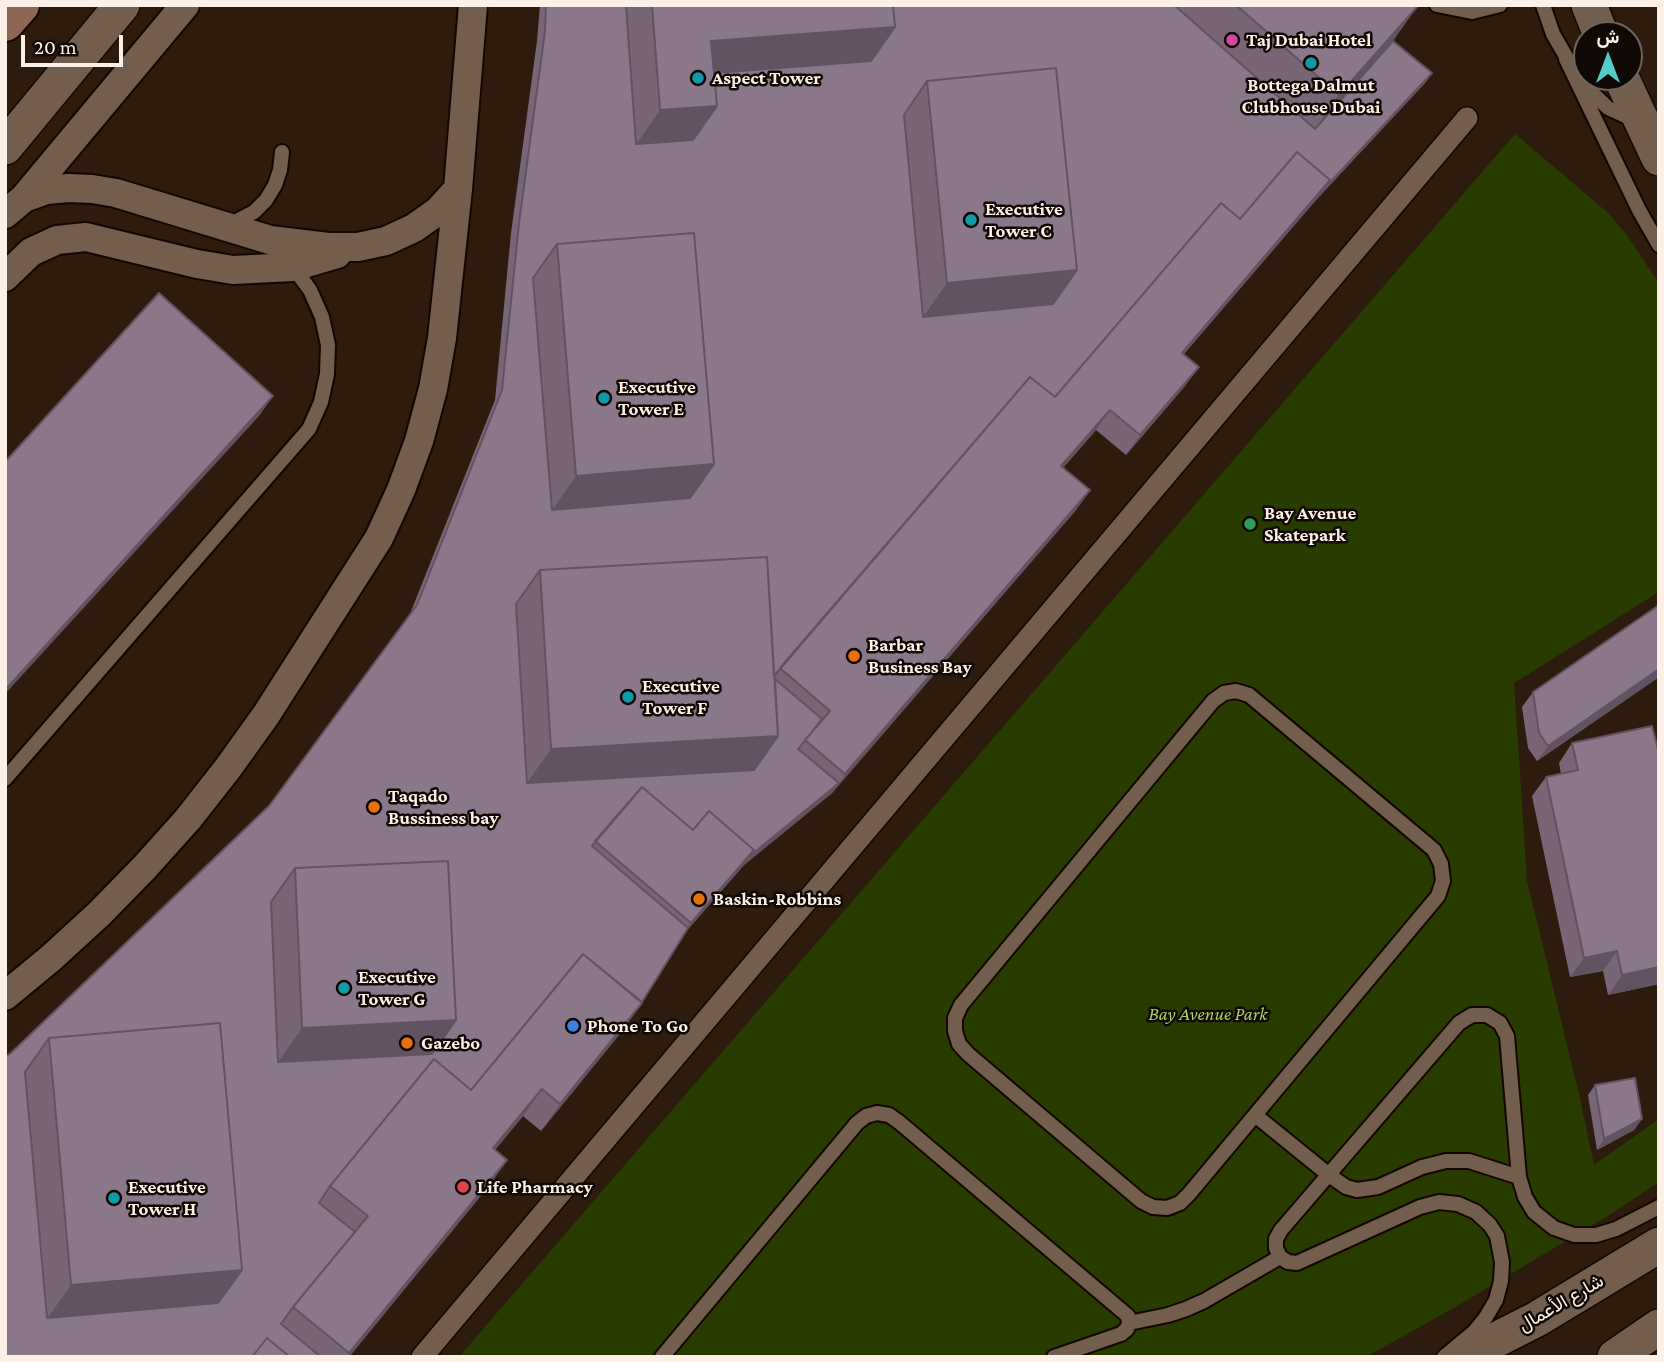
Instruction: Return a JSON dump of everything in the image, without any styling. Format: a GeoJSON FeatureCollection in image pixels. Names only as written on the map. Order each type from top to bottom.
{"type":"FeatureCollection","features":[{"type":"Feature","properties":{"kind":"main road"},"geometry":{"type":"LineString","coordinates":[[5,22],[20,5]]}},
{"type":"Feature","properties":{"kind":"street"},"geometry":{"type":"LineString","coordinates":[[5,147],[122,5]]}},
{"type":"Feature","properties":{"kind":"street"},"geometry":{"type":"LineString","coordinates":[[15,206],[185,5]]}},
{"type":"Feature","properties":{"kind":"street"},"geometry":{"type":"LineString","coordinates":[[5,996],[99,914],[145,868],[188,819],[229,768],[266,715],[379,538],[419,441],[433,390],[442,338],[458,189],[473,5]]}},
{"type":"Feature","properties":{"kind":"street"},"geometry":{"type":"LineString","coordinates":[[1627,91],[1659,158]]}},
{"type":"Feature","properties":{"kind":"street"},"geometry":{"type":"LineString","coordinates":[[422,1357],[1467,118]]}},
{"type":"Feature","properties":{"kind":"street"},"geometry":{"type":"LineString","coordinates":[[15,206],[46,190],[92,189],[116,192],[270,240],[299,245],[358,247]]}},
{"type":"Feature","properties":{"kind":"street"},"geometry":{"type":"LineString","coordinates":[[5,277],[31,252],[57,240],[86,237],[233,270],[293,267],[386,241],[414,228],[438,211],[458,189]]}},
{"type":"Feature","properties":{"kind":"street","name":"شارع الأعمال"},"geometry":{"type":"LineString","coordinates":[[1462,1357],[1537,1319],[1659,1245]]}},
{"type":"Feature","properties":{"kind":"street"},"geometry":{"type":"LineString","coordinates":[[1615,1357],[1659,1327]]}},
{"type":"Feature","properties":{"kind":"lane"},"geometry":{"type":"LineString","coordinates":[[1443,6],[1472,12],[1500,5]]}},
{"type":"Feature","properties":{"kind":"lane"},"geometry":{"type":"LineString","coordinates":[[1543,5],[1553,34],[1639,210],[1659,245]]}},
{"type":"Feature","properties":{"kind":"lane"},"geometry":{"type":"LineString","coordinates":[[1566,60],[1588,91],[1608,108],[1643,125]]}},
{"type":"Feature","properties":{"kind":"lane"},"geometry":{"type":"LineString","coordinates":[[224,227],[240,221],[266,200],[278,177],[282,152]]}},
{"type":"Feature","properties":{"kind":"lane"},"geometry":{"type":"LineString","coordinates":[[5,779],[309,429],[321,402],[327,374],[328,345],[310,290],[293,267]]}},
{"type":"Feature","properties":{"kind":"lane"},"geometry":{"type":"LineString","coordinates":[[1236,691],[1249,695],[1434,850],[1441,864],[1443,881],[1438,896],[1255,1115],[1180,1203],[1167,1209],[1153,1207],[1141,1201],[968,1054],[959,1044],[955,1031],[955,1018],[961,1005],[1213,701],[1224,693],[1236,691]]}},
{"type":"Feature","properties":{"kind":"lane"},"geometry":{"type":"LineString","coordinates":[[1444,1357],[1474,1332],[1486,1317],[1496,1300],[1501,1281],[1502,1262],[1497,1236],[1476,1212],[1458,1204],[1439,1202],[1420,1207],[1297,1263],[1280,1257],[1276,1239],[1459,1023],[1472,1016],[1487,1016],[1500,1023],[1507,1036],[1519,1177],[1525,1197],[1534,1212],[1554,1227],[1574,1235],[1596,1235],[1616,1229],[1659,1207]]}},
{"type":"Feature","properties":{"kind":"lane"},"geometry":{"type":"LineString","coordinates":[[662,1357],[857,1124],[866,1116],[877,1113],[889,1115],[910,1131],[1124,1310],[1129,1323],[1121,1334],[1054,1357]]}},
{"type":"Feature","properties":{"kind":"lane"},"geometry":{"type":"LineString","coordinates":[[1255,1115],[1346,1187],[1368,1190],[1422,1167],[1446,1161],[1469,1161],[1519,1177]]}},
{"type":"Feature","properties":{"kind":"lane"},"geometry":{"type":"LineString","coordinates":[[1129,1323],[1168,1315],[1195,1305],[1280,1257]]}},
{"type":"Feature","properties":{"kind":"green space","name":"Bay Avenue Park"},"geometry":{"type":"Polygon","coordinates":[[[1515,134],[1607,212],[1626,234],[1659,283],[1659,592],[1514,683],[1527,881],[1594,1165],[1659,1119],[1659,1182],[1606,1217],[1457,1306],[1366,1357],[459,1357],[1515,134]]]}},
{"type":"Feature","properties":{"kind":"building"},"geometry":{"type":"Polygon","coordinates":[[[546,5],[626,5],[636,144],[693,140],[717,106],[714,73],[871,61],[895,27],[893,5],[1174,5],[1315,129],[1393,41],[1432,73],[1323,190],[1330,180],[1297,152],[1240,219],[1221,203],[1055,397],[1030,377],[774,676],[767,557],[540,570],[516,604],[527,783],[754,770],[778,736],[775,679],[822,719],[798,749],[839,783],[751,855],[754,850],[709,811],[693,830],[642,787],[592,846],[688,928],[642,1002],[583,954],[471,1090],[434,1059],[319,1203],[355,1232],[281,1324],[321,1357],[290,1357],[267,1338],[252,1357],[5,1357],[5,1057],[269,806],[417,605],[502,390],[519,223],[545,31],[546,5]],[[1056,68],[927,81],[904,115],[923,317],[1053,304],[1077,270],[1056,68]],[[694,233],[557,244],[533,278],[552,510],[690,498],[714,464],[694,233]],[[448,861],[295,868],[271,902],[278,1062],[432,1054],[456,1020],[448,861]],[[220,1023],[49,1038],[25,1072],[47,1318],[218,1303],[242,1270],[220,1023]]]}},
{"type":"Feature","properties":{"kind":"building"},"geometry":{"type":"Polygon","coordinates":[[[652,5],[893,5],[895,27],[711,41],[717,106],[660,110],[652,5]]]}},
{"type":"Feature","properties":{"kind":"building"},"geometry":{"type":"Polygon","coordinates":[[[1236,5],[1415,5],[1417,7],[1339,95],[1236,5]]]}},
{"type":"Feature","properties":{"kind":"building"},"geometry":{"type":"Polygon","coordinates":[[[1056,68],[1077,270],[947,283],[927,81],[1056,68]]]}},
{"type":"Feature","properties":{"kind":"building"},"geometry":{"type":"Polygon","coordinates":[[[1297,152],[1330,180],[1182,353],[1199,367],[1140,435],[1110,410],[1061,466],[1090,490],[845,774],[805,740],[830,711],[780,668],[1030,377],[1055,397],[1221,203],[1240,219],[1297,152]]]}},
{"type":"Feature","properties":{"kind":"building","name":"Executive Tower E"},"geometry":{"type":"Polygon","coordinates":[[[694,233],[714,464],[576,476],[557,244],[694,233]]]}},
{"type":"Feature","properties":{"kind":"building"},"geometry":{"type":"Polygon","coordinates":[[[159,293],[273,396],[5,690],[5,462],[159,293]]]}},
{"type":"Feature","properties":{"kind":"building","name":"Executive Tower F"},"geometry":{"type":"Polygon","coordinates":[[[767,557],[778,736],[551,749],[540,570],[767,557]]]}},
{"type":"Feature","properties":{"kind":"building"},"geometry":{"type":"Polygon","coordinates":[[[1659,605],[1659,669],[1548,746],[1539,733],[1533,692],[1659,605]]]}},
{"type":"Feature","properties":{"kind":"building"},"geometry":{"type":"Polygon","coordinates":[[[1652,726],[1659,754],[1659,967],[1622,975],[1617,951],[1584,958],[1546,777],[1578,770],[1572,743],[1652,726]]]}},
{"type":"Feature","properties":{"kind":"building"},"geometry":{"type":"Polygon","coordinates":[[[642,787],[693,830],[709,811],[754,850],[691,923],[595,841],[642,787]]]}},
{"type":"Feature","properties":{"kind":"building"},"geometry":{"type":"Polygon","coordinates":[[[448,861],[456,1020],[302,1028],[295,868],[448,861]]]}},
{"type":"Feature","properties":{"kind":"building"},"geometry":{"type":"Polygon","coordinates":[[[583,954],[642,1003],[560,1104],[542,1089],[493,1148],[507,1160],[349,1353],[293,1307],[368,1216],[330,1186],[434,1059],[471,1090],[583,954]]]}},
{"type":"Feature","properties":{"kind":"building","name":"Executive Tower H"},"geometry":{"type":"Polygon","coordinates":[[[220,1023],[242,1270],[71,1285],[49,1038],[220,1023]]]}},
{"type":"Feature","properties":{"kind":"building"},"geometry":{"type":"Polygon","coordinates":[[[1635,1078],[1642,1119],[1604,1139],[1595,1085],[1635,1078]]]}},
{"type":"Feature","properties":{"kind":"building"},"geometry":{"type":"Polygon","coordinates":[[[267,1338],[290,1357],[252,1357],[267,1338]]]}},
{"type":"Feature","properties":{"kind":"place","name":"Taj Dubai Hotel"},"geometry":{"type":"Point","coordinates":[1232,40]}},
{"type":"Feature","properties":{"kind":"place","name":"Bottega Dalmut Clubhouse Dubai"},"geometry":{"type":"Point","coordinates":[1311,63]}},
{"type":"Feature","properties":{"kind":"place","name":"Aspect Tower"},"geometry":{"type":"Point","coordinates":[698,78]}},
{"type":"Feature","properties":{"kind":"place","name":"Executive Tower C"},"geometry":{"type":"Point","coordinates":[971,220]}},
{"type":"Feature","properties":{"kind":"place","name":"Executive Tower E"},"geometry":{"type":"Point","coordinates":[604,398]}},
{"type":"Feature","properties":{"kind":"place","name":"Bay Avenue Skatepark"},"geometry":{"type":"Point","coordinates":[1250,524]}},
{"type":"Feature","properties":{"kind":"place","name":"Barbar Business Bay"},"geometry":{"type":"Point","coordinates":[854,656]}},
{"type":"Feature","properties":{"kind":"place","name":"Executive Tower F"},"geometry":{"type":"Point","coordinates":[628,697]}},
{"type":"Feature","properties":{"kind":"place","name":"Taqado Bussiness bay"},"geometry":{"type":"Point","coordinates":[374,807]}},
{"type":"Feature","properties":{"kind":"place","name":"Baskin-Robbins"},"geometry":{"type":"Point","coordinates":[699,899]}},
{"type":"Feature","properties":{"kind":"place","name":"Executive Tower G"},"geometry":{"type":"Point","coordinates":[344,988]}},
{"type":"Feature","properties":{"kind":"place","name":"Phone To Go"},"geometry":{"type":"Point","coordinates":[573,1026]}},
{"type":"Feature","properties":{"kind":"place","name":"Gazebo"},"geometry":{"type":"Point","coordinates":[407,1043]}},
{"type":"Feature","properties":{"kind":"place","name":"Life Pharmacy"},"geometry":{"type":"Point","coordinates":[463,1187]}},
{"type":"Feature","properties":{"kind":"place","name":"Executive Tower H"},"geometry":{"type":"Point","coordinates":[114,1198]}}]}
